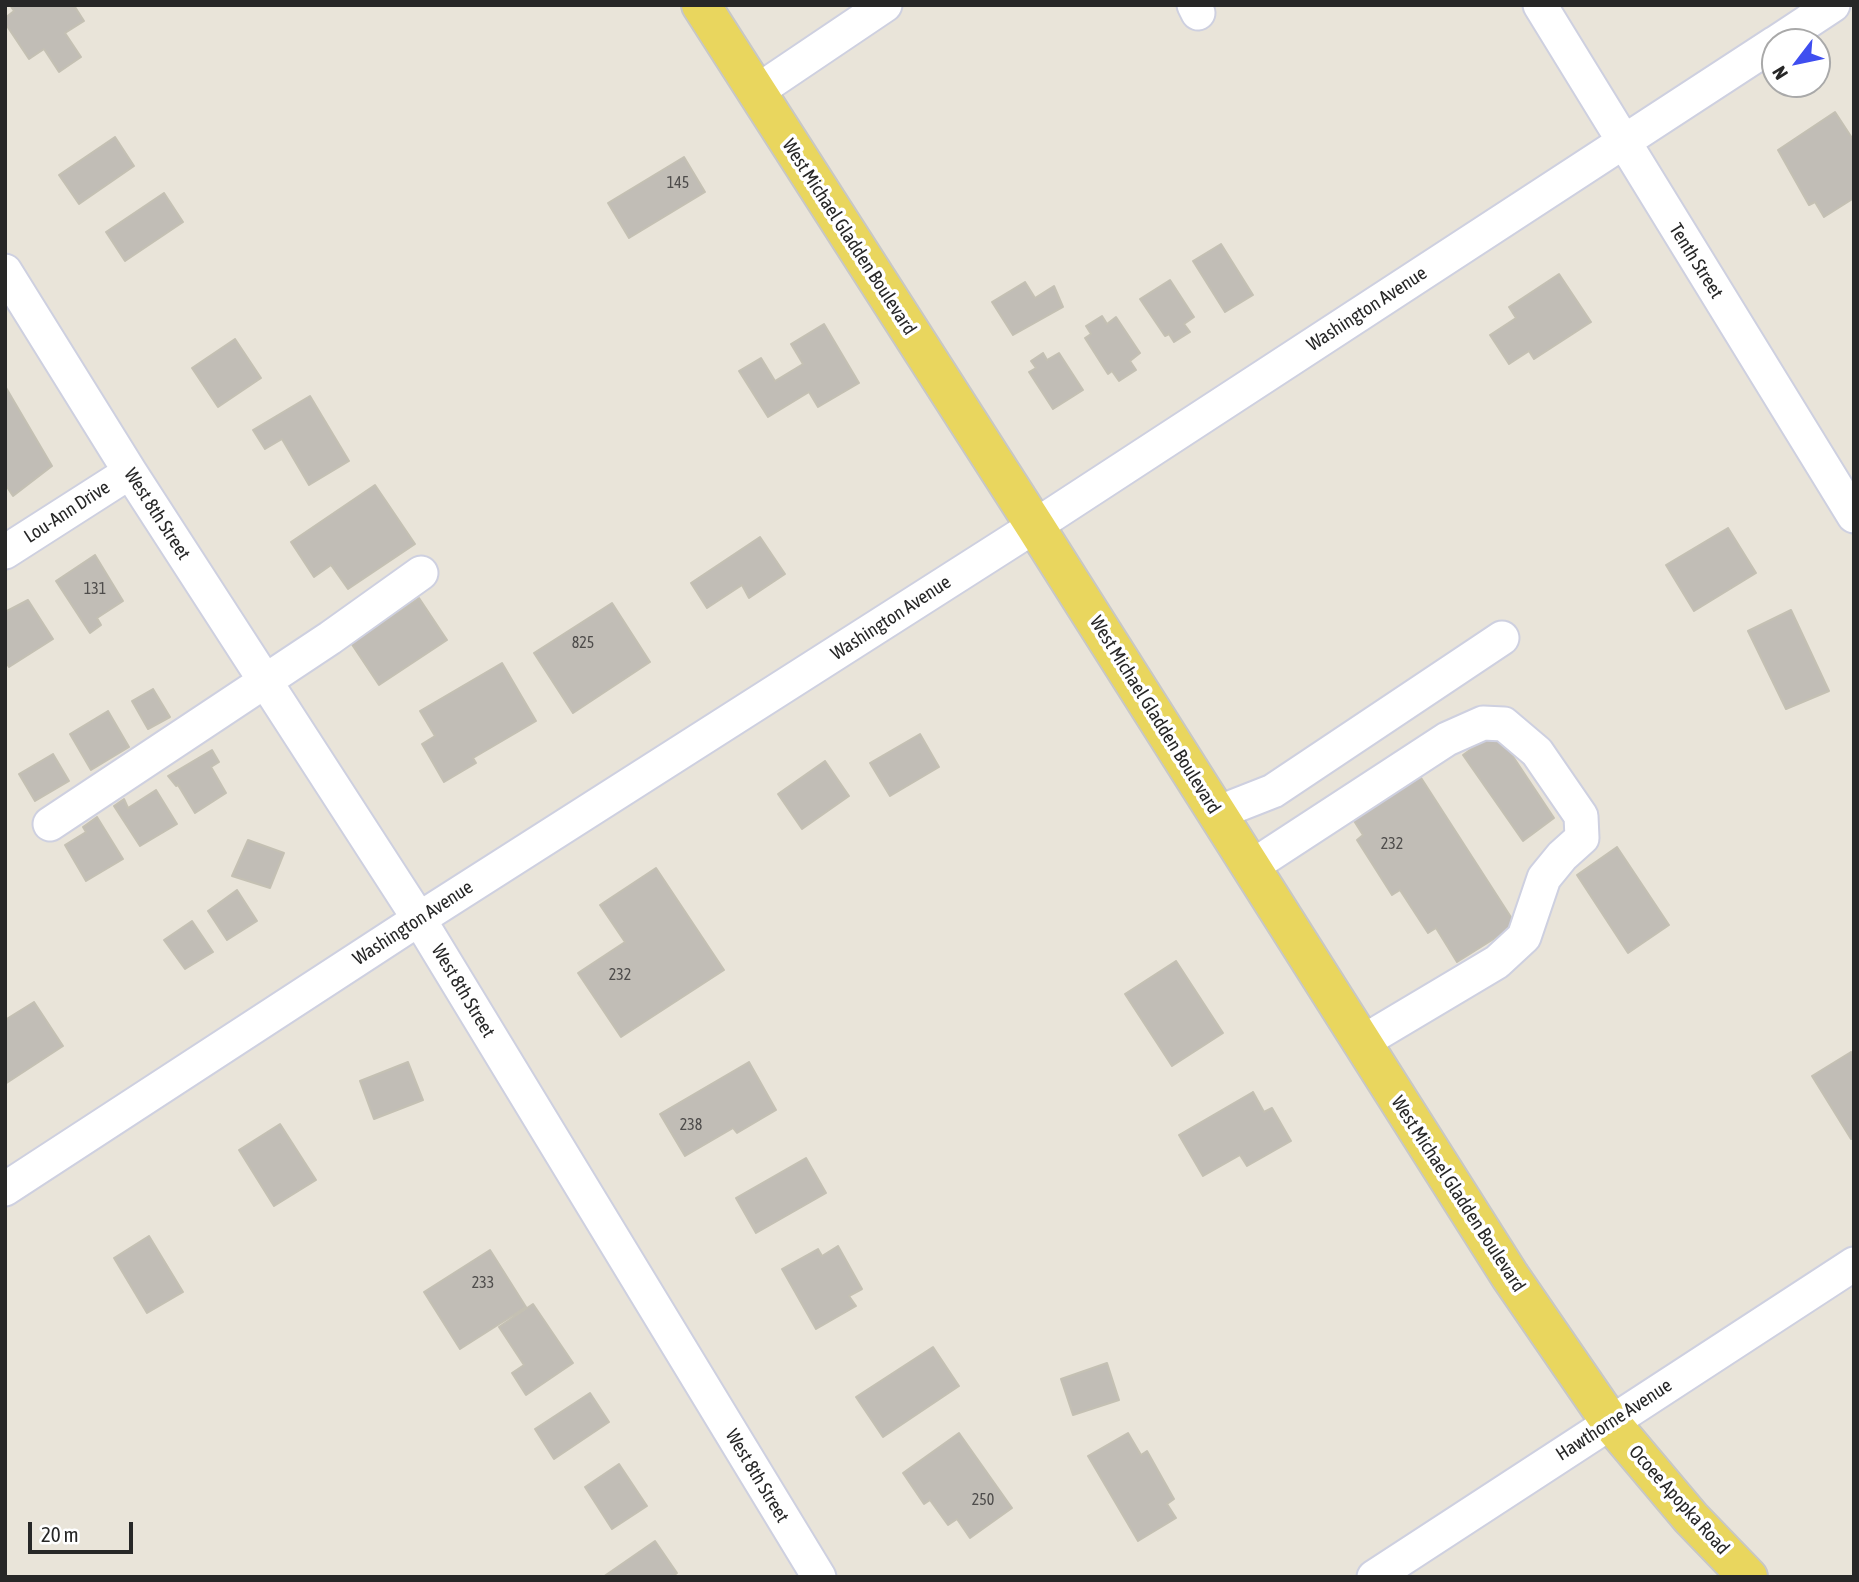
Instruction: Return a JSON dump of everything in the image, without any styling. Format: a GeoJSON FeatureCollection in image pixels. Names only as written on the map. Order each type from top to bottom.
{"type":"FeatureCollection","features":[{"type":"Feature","properties":{"kind":"main road","name":"West Michael Gladden Boulevard"},"geometry":{"type":"LineString","coordinates":[[701,5],[1510,1276],[1611,1423]]}},
{"type":"Feature","properties":{"kind":"main road","name":"Ocoee Apopka Road"},"geometry":{"type":"LineString","coordinates":[[1611,1423],[1691,1518],[1748,1577]]}},
{"type":"Feature","properties":{"kind":"street"},"geometry":{"type":"LineString","coordinates":[[757,92],[885,5]]}},
{"type":"Feature","properties":{"kind":"street","name":"Tenth Street"},"geometry":{"type":"LineString","coordinates":[[1540,5],[1854,516]]}},
{"type":"Feature","properties":{"kind":"street","name":"Washington Avenue"},"geometry":{"type":"LineString","coordinates":[[1798,28],[1833,5]]}},
{"type":"Feature","properties":{"kind":"street","name":"Washington Avenue"},"geometry":{"type":"LineString","coordinates":[[5,1189],[419,919],[1035,526],[1761,53]]}},
{"type":"Feature","properties":{"kind":"street","name":"West 8th Street"},"geometry":{"type":"LineString","coordinates":[[5,271],[130,472],[419,919],[819,1577]]}},
{"type":"Feature","properties":{"kind":"street","name":"Lou-Ann Drive"},"geometry":{"type":"LineString","coordinates":[[5,552],[130,472]]}},
{"type":"Feature","properties":{"kind":"street"},"geometry":{"type":"LineString","coordinates":[[50,824],[421,573]]}},
{"type":"Feature","properties":{"kind":"street"},"geometry":{"type":"LineString","coordinates":[[1217,813],[1273,792],[1502,638]]}},
{"type":"Feature","properties":{"kind":"street"},"geometry":{"type":"LineString","coordinates":[[1251,867],[1447,739],[1483,723],[1504,723],[1537,752],[1581,816],[1582,838],[1562,856],[1544,878],[1524,937],[1497,962],[1362,1042]]}},
{"type":"Feature","properties":{"kind":"street","name":"Hawthorne Avenue"},"geometry":{"type":"LineString","coordinates":[[1374,1577],[1854,1264]]}},
{"type":"Feature","properties":{"kind":"building"},"geometry":{"type":"Polygon","coordinates":[[[10,5],[78,5],[75,7],[84,21],[65,33],[81,57],[59,72],[44,49],[29,59],[5,23],[5,18],[14,11],[10,5]]]}},
{"type":"Feature","properties":{"kind":"building"},"geometry":{"type":"Polygon","coordinates":[[[1835,112],[1854,141],[1854,198],[1824,217],[1815,202],[1809,205],[1778,150],[1835,112]]]}},
{"type":"Feature","properties":{"kind":"building"},"geometry":{"type":"Polygon","coordinates":[[[115,137],[134,166],[79,204],[59,175],[115,137]]]}},
{"type":"Feature","properties":{"kind":"building"},"geometry":{"type":"Polygon","coordinates":[[[684,157],[705,192],[629,238],[608,203],[684,157]]]}},
{"type":"Feature","properties":{"kind":"building"},"geometry":{"type":"Polygon","coordinates":[[[164,193],[183,222],[125,261],[106,232],[164,193]]]}},
{"type":"Feature","properties":{"kind":"building"},"geometry":{"type":"Polygon","coordinates":[[[1221,244],[1253,295],[1225,312],[1193,261],[1221,244]]]}},
{"type":"Feature","properties":{"kind":"building"},"geometry":{"type":"Polygon","coordinates":[[[1559,274],[1591,322],[1534,359],[1529,351],[1509,364],[1490,335],[1516,318],[1509,307],[1559,274]]]}},
{"type":"Feature","properties":{"kind":"building"},"geometry":{"type":"Polygon","coordinates":[[[1170,280],[1194,317],[1184,324],[1190,332],[1174,342],[1169,334],[1165,336],[1140,299],[1170,280]]]}},
{"type":"Feature","properties":{"kind":"building"},"geometry":{"type":"Polygon","coordinates":[[[1025,282],[1035,298],[1054,286],[1063,307],[1013,335],[992,302],[1025,282]]]}},
{"type":"Feature","properties":{"kind":"building"},"geometry":{"type":"Polygon","coordinates":[[[1102,316],[1107,324],[1116,317],[1140,353],[1130,361],[1136,370],[1119,381],[1112,371],[1108,374],[1085,338],[1091,334],[1086,326],[1102,316]]]}},
{"type":"Feature","properties":{"kind":"building"},"geometry":{"type":"Polygon","coordinates":[[[824,324],[859,383],[818,407],[809,392],[768,417],[739,371],[761,358],[775,381],[803,364],[791,344],[824,324]]]}},
{"type":"Feature","properties":{"kind":"building"},"geometry":{"type":"Polygon","coordinates":[[[235,339],[261,378],[218,407],[192,368],[235,339]]]}},
{"type":"Feature","properties":{"kind":"building"},"geometry":{"type":"Polygon","coordinates":[[[1043,353],[1047,360],[1059,353],[1083,390],[1053,409],[1029,372],[1036,368],[1031,361],[1043,353]]]}},
{"type":"Feature","properties":{"kind":"building"},"geometry":{"type":"Polygon","coordinates":[[[5,386],[52,466],[13,496],[5,484],[5,386]]]}},
{"type":"Feature","properties":{"kind":"building"},"geometry":{"type":"Polygon","coordinates":[[[310,396],[349,461],[309,485],[282,439],[265,449],[253,430],[310,396]]]}},
{"type":"Feature","properties":{"kind":"building"},"geometry":{"type":"Polygon","coordinates":[[[375,485],[415,544],[348,589],[331,565],[314,577],[291,542],[375,485]]]}},
{"type":"Feature","properties":{"kind":"building"},"geometry":{"type":"Polygon","coordinates":[[[1728,528],[1756,573],[1694,611],[1666,565],[1728,528]]]}},
{"type":"Feature","properties":{"kind":"building"},"geometry":{"type":"Polygon","coordinates":[[[760,537],[785,574],[749,598],[742,585],[707,608],[691,583],[760,537]]]}},
{"type":"Feature","properties":{"kind":"building"},"geometry":{"type":"Polygon","coordinates":[[[95,555],[123,601],[97,618],[101,625],[90,633],[56,581],[95,555]]]}},
{"type":"Feature","properties":{"kind":"building"},"geometry":{"type":"Polygon","coordinates":[[[419,598],[447,640],[379,685],[351,643],[419,598]]]}},
{"type":"Feature","properties":{"kind":"building"},"geometry":{"type":"Polygon","coordinates":[[[28,600],[53,639],[9,667],[5,661],[5,612],[28,600]]]}},
{"type":"Feature","properties":{"kind":"building"},"geometry":{"type":"Polygon","coordinates":[[[612,603],[650,662],[573,713],[534,653],[612,603]]]}},
{"type":"Feature","properties":{"kind":"building"},"geometry":{"type":"Polygon","coordinates":[[[1791,610],[1829,691],[1786,709],[1748,631],[1791,610]]]}},
{"type":"Feature","properties":{"kind":"building"},"geometry":{"type":"Polygon","coordinates":[[[502,663],[536,721],[473,758],[476,763],[444,782],[422,744],[435,736],[420,711],[502,663]]]}},
{"type":"Feature","properties":{"kind":"building"},"geometry":{"type":"Polygon","coordinates":[[[153,689],[170,717],[148,729],[132,701],[153,689]]]}},
{"type":"Feature","properties":{"kind":"building"},"geometry":{"type":"Polygon","coordinates":[[[108,711],[129,747],[91,770],[70,734],[108,711]]]}},
{"type":"Feature","properties":{"kind":"building"},"geometry":{"type":"Polygon","coordinates":[[[1496,731],[1554,818],[1523,841],[1463,755],[1496,731]]]}},
{"type":"Feature","properties":{"kind":"building"},"geometry":{"type":"Polygon","coordinates":[[[920,734],[939,767],[890,796],[870,763],[920,734]]]}},
{"type":"Feature","properties":{"kind":"building"},"geometry":{"type":"Polygon","coordinates":[[[212,750],[219,762],[211,767],[226,793],[195,813],[178,785],[168,776],[212,750]]]}},
{"type":"Feature","properties":{"kind":"building"},"geometry":{"type":"Polygon","coordinates":[[[53,754],[69,781],[35,801],[19,774],[53,754]]]}},
{"type":"Feature","properties":{"kind":"building"},"geometry":{"type":"Polygon","coordinates":[[[825,761],[849,796],[802,829],[778,794],[825,761]]]}},
{"type":"Feature","properties":{"kind":"building"},"geometry":{"type":"Polygon","coordinates":[[[1416,770],[1516,925],[1457,962],[1436,928],[1428,933],[1400,890],[1392,895],[1357,840],[1363,835],[1349,813],[1416,770]]]}},
{"type":"Feature","properties":{"kind":"building"},"geometry":{"type":"Polygon","coordinates":[[[156,790],[177,824],[140,846],[114,806],[124,799],[128,808],[156,790]]]}},
{"type":"Feature","properties":{"kind":"building"},"geometry":{"type":"Polygon","coordinates":[[[97,817],[123,859],[86,881],[65,845],[86,832],[83,827],[97,817]]]}},
{"type":"Feature","properties":{"kind":"building"},"geometry":{"type":"Polygon","coordinates":[[[248,840],[284,853],[270,888],[232,876],[248,840]]]}},
{"type":"Feature","properties":{"kind":"building"},"geometry":{"type":"Polygon","coordinates":[[[1617,847],[1669,925],[1628,953],[1577,875],[1617,847]]]}},
{"type":"Feature","properties":{"kind":"building"},"geometry":{"type":"Polygon","coordinates":[[[656,868],[724,970],[621,1037],[578,973],[625,942],[600,905],[656,868]]]}},
{"type":"Feature","properties":{"kind":"building"},"geometry":{"type":"Polygon","coordinates":[[[237,890],[257,921],[227,940],[208,911],[237,890]]]}},
{"type":"Feature","properties":{"kind":"building"},"geometry":{"type":"Polygon","coordinates":[[[192,921],[213,952],[185,969],[164,940],[192,921]]]}},
{"type":"Feature","properties":{"kind":"building"},"geometry":{"type":"Polygon","coordinates":[[[1176,961],[1223,1033],[1172,1066],[1125,994],[1176,961]]]}},
{"type":"Feature","properties":{"kind":"building"},"geometry":{"type":"Polygon","coordinates":[[[34,1002],[63,1046],[5,1084],[5,1020],[34,1002]]]}},
{"type":"Feature","properties":{"kind":"building"},"geometry":{"type":"Polygon","coordinates":[[[1851,1052],[1854,1057],[1854,1138],[1851,1139],[1812,1076],[1851,1052]]]}},
{"type":"Feature","properties":{"kind":"building"},"geometry":{"type":"Polygon","coordinates":[[[408,1062],[423,1100],[374,1119],[360,1081],[408,1062]]]}},
{"type":"Feature","properties":{"kind":"building"},"geometry":{"type":"Polygon","coordinates":[[[749,1062],[776,1110],[737,1133],[733,1128],[685,1156],[660,1114],[749,1062]]]}},
{"type":"Feature","properties":{"kind":"building"},"geometry":{"type":"Polygon","coordinates":[[[1253,1092],[1264,1112],[1272,1108],[1291,1141],[1247,1166],[1240,1155],[1203,1176],[1179,1135],[1253,1092]]]}},
{"type":"Feature","properties":{"kind":"building"},"geometry":{"type":"Polygon","coordinates":[[[280,1124],[316,1180],[274,1206],[239,1150],[280,1124]]]}},
{"type":"Feature","properties":{"kind":"building"},"geometry":{"type":"Polygon","coordinates":[[[806,1158],[826,1193],[756,1233],[736,1198],[806,1158]]]}},
{"type":"Feature","properties":{"kind":"building"},"geometry":{"type":"Polygon","coordinates":[[[149,1236],[183,1292],[147,1313],[114,1258],[149,1236]]]}},
{"type":"Feature","properties":{"kind":"building"},"geometry":{"type":"Polygon","coordinates":[[[838,1246],[862,1289],[849,1296],[856,1306],[816,1329],[782,1269],[818,1249],[822,1256],[838,1246]]]}},
{"type":"Feature","properties":{"kind":"building"},"geometry":{"type":"Polygon","coordinates":[[[490,1250],[526,1307],[460,1349],[424,1292],[490,1250]]]}},
{"type":"Feature","properties":{"kind":"building"},"geometry":{"type":"Polygon","coordinates":[[[533,1304],[573,1363],[526,1395],[512,1373],[524,1365],[499,1327],[533,1304]]]}},
{"type":"Feature","properties":{"kind":"building"},"geometry":{"type":"Polygon","coordinates":[[[933,1347],[959,1386],[883,1437],[856,1397],[933,1347]]]}},
{"type":"Feature","properties":{"kind":"building"},"geometry":{"type":"Polygon","coordinates":[[[1107,1363],[1119,1400],[1073,1415],[1061,1379],[1107,1363]]]}},
{"type":"Feature","properties":{"kind":"building"},"geometry":{"type":"Polygon","coordinates":[[[590,1393],[609,1422],[554,1459],[535,1429],[590,1393]]]}},
{"type":"Feature","properties":{"kind":"building"},"geometry":{"type":"Polygon","coordinates":[[[959,1433],[1012,1508],[970,1538],[957,1519],[948,1525],[930,1500],[924,1504],[903,1473],[959,1433]]]}},
{"type":"Feature","properties":{"kind":"building"},"geometry":{"type":"Polygon","coordinates":[[[1128,1433],[1141,1455],[1147,1451],[1174,1499],[1167,1504],[1176,1518],[1138,1541],[1088,1456],[1128,1433]]]}},
{"type":"Feature","properties":{"kind":"building"},"geometry":{"type":"Polygon","coordinates":[[[619,1464],[647,1506],[612,1529],[585,1487],[619,1464]]]}},
{"type":"Feature","properties":{"kind":"building"},"geometry":{"type":"Polygon","coordinates":[[[655,1541],[677,1573],[672,1577],[603,1577],[655,1541]]]}}]}
